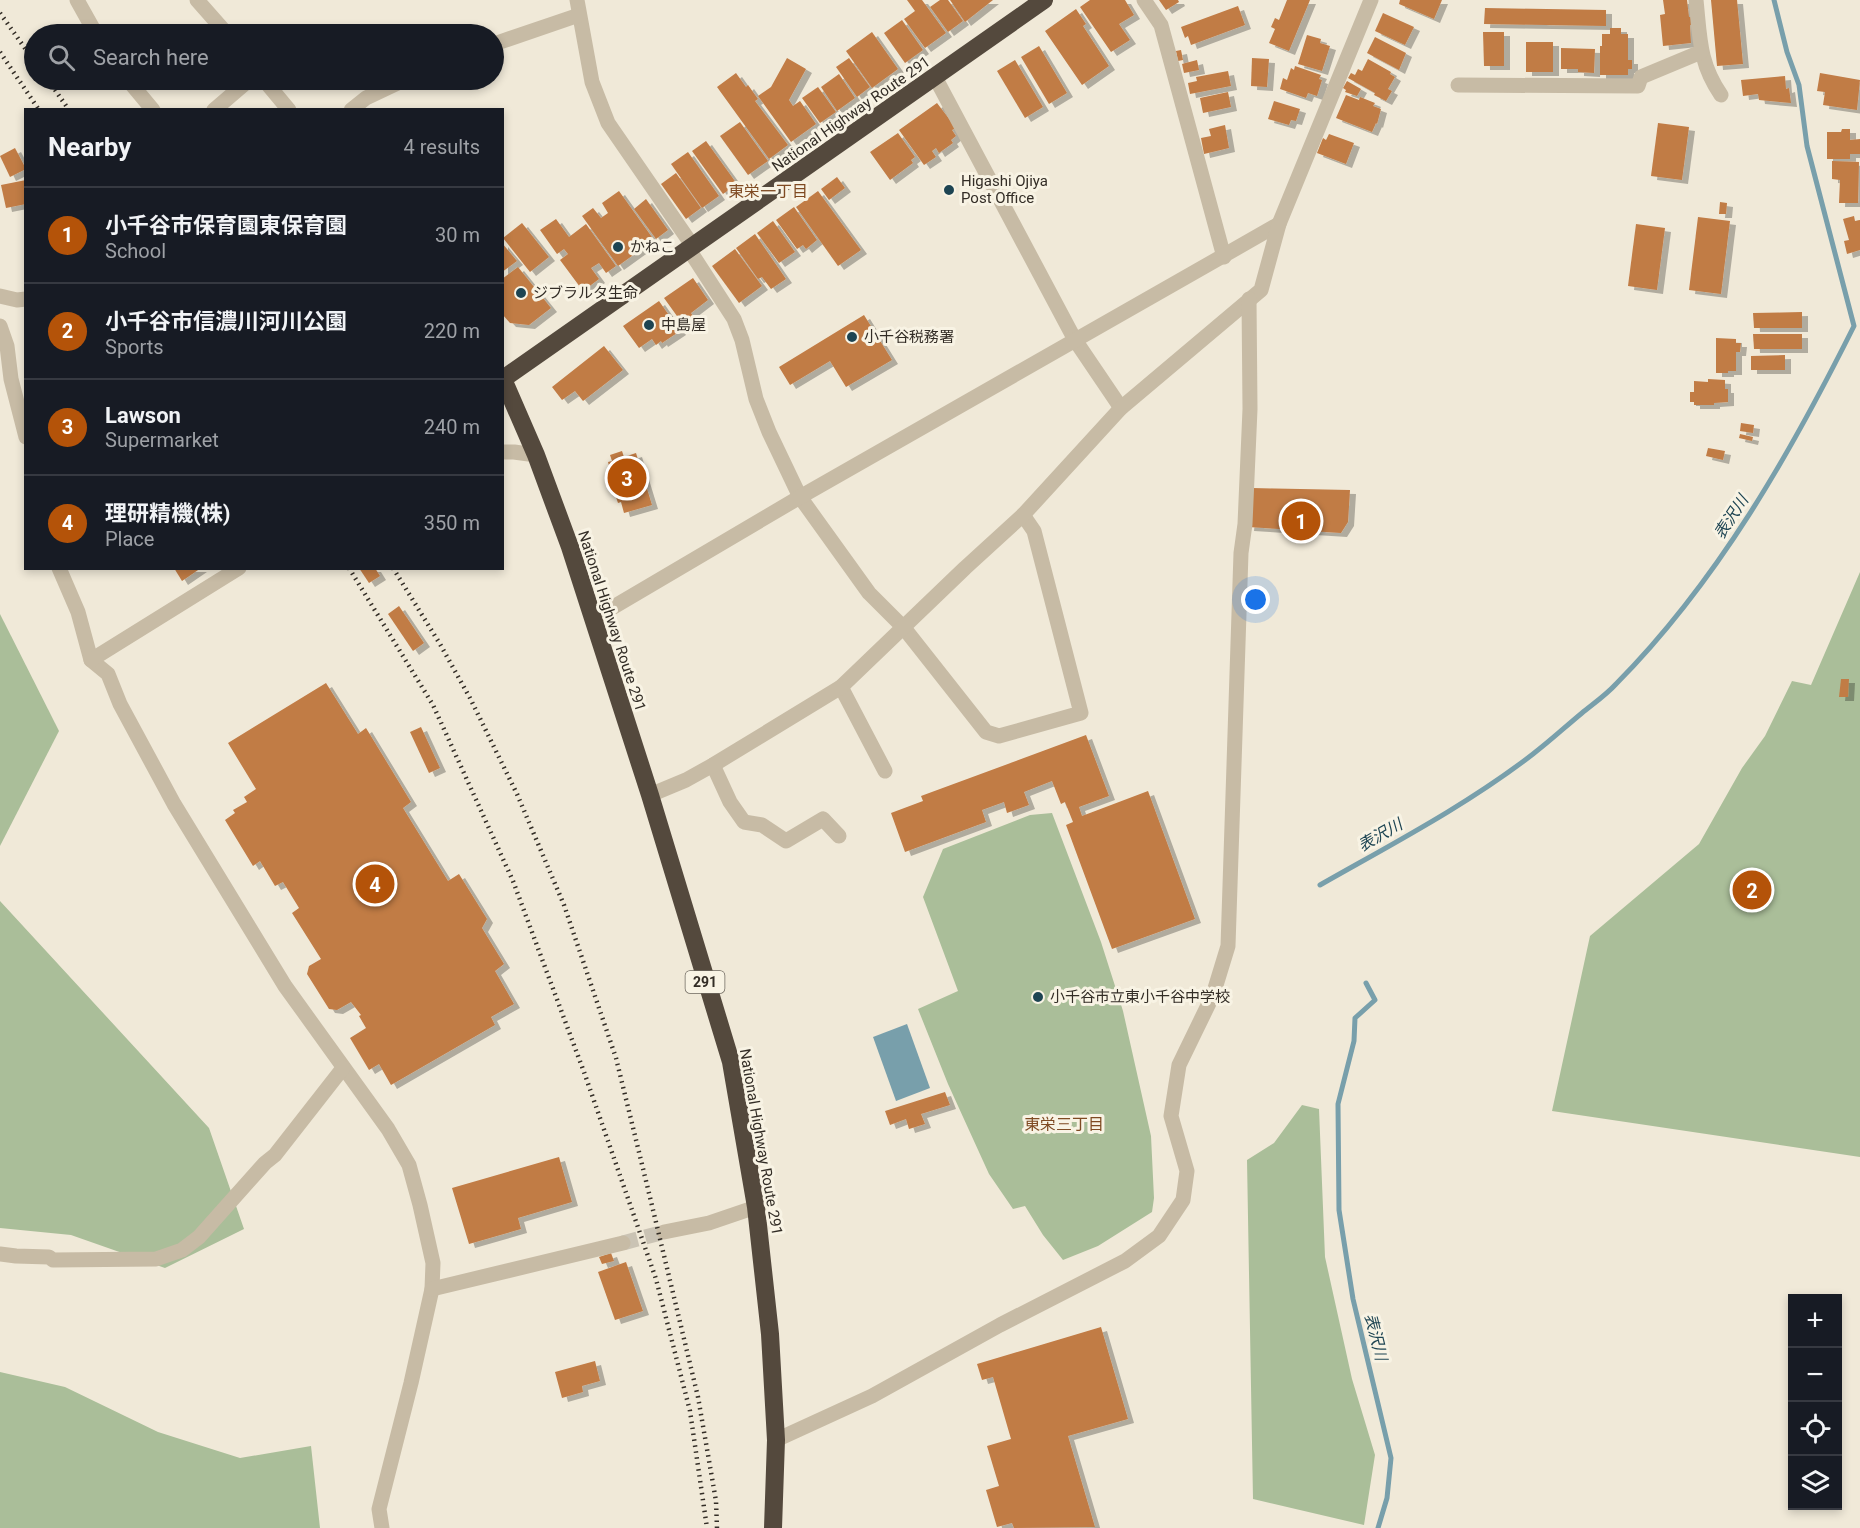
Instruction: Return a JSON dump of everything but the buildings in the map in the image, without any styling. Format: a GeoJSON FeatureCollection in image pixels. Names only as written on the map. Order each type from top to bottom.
{"type":"FeatureCollection","features":[{"type":"Feature","properties":{"kind":"highway","name":"National Highway Route 291"},"geometry":{"type":"LineString","coordinates":[[504,378],[1040,1]]}},
{"type":"Feature","properties":{"kind":"highway","name":"National Highway Route 291"},"geometry":{"type":"LineString","coordinates":[[504,381],[536,455],[570,547],[650,795],[731,1062],[756,1208],[770,1334],[776,1440],[773,1528]]}},
{"type":"Feature","properties":{"kind":"street"},"geometry":{"type":"LineString","coordinates":[[77,0],[90,24]]}},
{"type":"Feature","properties":{"kind":"street"},"geometry":{"type":"LineString","coordinates":[[197,0],[218,24]]}},
{"type":"Feature","properties":{"kind":"street"},"geometry":{"type":"LineString","coordinates":[[1144,0],[1161,25],[1224,256]]}},
{"type":"Feature","properties":{"kind":"street"},"geometry":{"type":"LineString","coordinates":[[650,795],[686,780],[713,765],[841,687],[1023,515],[1121,408],[1261,290],[1280,224],[1371,0]]}},
{"type":"Feature","properties":{"kind":"street"},"geometry":{"type":"LineString","coordinates":[[1696,0],[1701,52],[1712,81],[1721,95]]}},
{"type":"Feature","properties":{"kind":"street"},"geometry":{"type":"LineString","coordinates":[[504,40],[578,8],[592,82],[608,123],[690,247],[734,320],[742,340],[756,399],[800,497],[869,593],[904,628],[986,732],[999,736],[1081,713],[1034,531],[1023,515]]}},
{"type":"Feature","properties":{"kind":"street"},"geometry":{"type":"LineString","coordinates":[[1458,85],[1638,86],[1641,76],[1701,52]]}},
{"type":"Feature","properties":{"kind":"street"},"geometry":{"type":"LineString","coordinates":[[935,77],[1075,340],[1121,408]]}},
{"type":"Feature","properties":{"kind":"street"},"geometry":{"type":"LineString","coordinates":[[136,90],[151,108]]}},
{"type":"Feature","properties":{"kind":"street"},"geometry":{"type":"LineString","coordinates":[[216,108],[237,90]]}},
{"type":"Feature","properties":{"kind":"street"},"geometry":{"type":"LineString","coordinates":[[272,90],[287,108]]}},
{"type":"Feature","properties":{"kind":"street"},"geometry":{"type":"LineString","coordinates":[[354,108],[366,98],[383,90]]}},
{"type":"Feature","properties":{"kind":"street"},"geometry":{"type":"LineString","coordinates":[[592,619],[800,497],[1280,224]]}},
{"type":"Feature","properties":{"kind":"street"},"geometry":{"type":"LineString","coordinates":[[0,296],[24,299]]}},
{"type":"Feature","properties":{"kind":"street"},"geometry":{"type":"LineString","coordinates":[[776,1440],[872,1396],[1000,1325],[1125,1261],[1160,1236],[1183,1200],[1187,1171],[1171,1116],[1179,1065],[1213,995],[1228,946],[1241,553],[1245,524],[1250,409],[1249,299]]}},
{"type":"Feature","properties":{"kind":"street"},"geometry":{"type":"LineString","coordinates":[[0,326],[7,346],[11,379],[24,429]]}},
{"type":"Feature","properties":{"kind":"street"},"geometry":{"type":"LineString","coordinates":[[504,452],[536,455]]}},
{"type":"Feature","properties":{"kind":"street"},"geometry":{"type":"LineString","coordinates":[[59,570],[78,612],[91,660],[108,674],[120,704],[174,804],[285,986],[388,1129],[409,1165],[433,1263],[432,1289],[379,1509],[382,1528]]}},
{"type":"Feature","properties":{"kind":"street"},"geometry":{"type":"LineString","coordinates":[[91,660],[235,570]]}},
{"type":"Feature","properties":{"kind":"street"},"geometry":{"type":"LineString","coordinates":[[841,687],[885,771]]}},
{"type":"Feature","properties":{"kind":"street"},"geometry":{"type":"LineString","coordinates":[[713,765],[729,802],[744,822],[762,825],[786,841],[823,819],[839,836]]}},
{"type":"Feature","properties":{"kind":"street"},"geometry":{"type":"LineString","coordinates":[[0,1254],[49,1257],[53,1260],[156,1259],[182,1250],[199,1237],[254,1175],[275,1155],[343,1068]]}},
{"type":"Feature","properties":{"kind":"street"},"geometry":{"type":"LineString","coordinates":[[664,1232],[709,1223],[756,1208]]}},
{"type":"Feature","properties":{"kind":"street"},"geometry":{"type":"LineString","coordinates":[[432,1289],[623,1243]]}},
{"type":"Feature","properties":{"kind":"green space"},"geometry":{"type":"Polygon","coordinates":[[[1860,572],[1860,1157],[1552,1111],[1590,936],[1699,844],[1742,768],[1765,736],[1792,681],[1811,685],[1860,572]]]}},
{"type":"Feature","properties":{"kind":"green space"},"geometry":{"type":"Polygon","coordinates":[[[0,614],[59,731],[0,846],[0,614]]]}},
{"type":"Feature","properties":{"kind":"green space"},"geometry":{"type":"Polygon","coordinates":[[[1052,813],[1101,942],[1123,1011],[1151,1136],[1154,1198],[1152,1212],[1098,1246],[1063,1260],[1043,1235],[1025,1206],[1013,1209],[989,1174],[948,1084],[918,1009],[958,991],[923,897],[943,849],[1030,815],[1052,813]]]}},
{"type":"Feature","properties":{"kind":"green space"},"geometry":{"type":"Polygon","coordinates":[[[0,901],[209,1128],[244,1229],[165,1268],[71,1235],[0,1228],[0,901]]]}},
{"type":"Feature","properties":{"kind":"green space"},"geometry":{"type":"Polygon","coordinates":[[[1302,1105],[1319,1109],[1325,1257],[1352,1379],[1375,1455],[1364,1525],[1253,1499],[1247,1160],[1274,1143],[1302,1105]]]}},
{"type":"Feature","properties":{"kind":"green space"},"geometry":{"type":"Polygon","coordinates":[[[0,1372],[65,1387],[158,1432],[240,1458],[311,1446],[320,1528],[0,1528],[0,1372]]]}},
{"type":"Feature","properties":{"kind":"water"},"geometry":{"type":"Polygon","coordinates":[[[907,1024],[930,1088],[896,1101],[873,1037],[907,1024]]]}},
{"type":"Feature","properties":{"kind":"waterway","name":"表沢川"},"geometry":{"type":"LineString","coordinates":[[1320,885],[1429,823],[1508,773],[1612,688],[1653,644],[1719,559],[1777,468],[1830,374],[1854,326],[1807,146],[1799,85],[1787,52],[1774,0]]}},
{"type":"Feature","properties":{"kind":"waterway","name":"表沢川"},"geometry":{"type":"LineString","coordinates":[[1366,983],[1375,1000],[1355,1018],[1354,1041],[1338,1104],[1339,1210],[1353,1299],[1391,1458],[1387,1498],[1378,1528]]}},
{"type":"Feature","properties":{"kind":"tunnel"},"geometry":{"type":"LineString","coordinates":[[623,1243],[664,1232]]}},
{"type":"Feature","properties":{"kind":"railway"},"geometry":{"type":"LineString","coordinates":[[0,13],[24,47]]}},
{"type":"Feature","properties":{"kind":"railway"},"geometry":{"type":"LineString","coordinates":[[0,52],[24,88]]}},
{"type":"Feature","properties":{"kind":"railway"},"geometry":{"type":"LineString","coordinates":[[26,90],[38,108]]}},
{"type":"Feature","properties":{"kind":"railway"},"geometry":{"type":"LineString","coordinates":[[55,90],[68,108]]}},
{"type":"Feature","properties":{"kind":"railway"},"geometry":{"type":"LineString","coordinates":[[350,570],[433,705],[513,881],[584,1072],[656,1279],[690,1411],[707,1528]]}},
{"type":"Feature","properties":{"kind":"railway"},"geometry":{"type":"LineString","coordinates":[[394,570],[470,698],[517,794],[564,905],[616,1058],[698,1397],[716,1501],[717,1528]]}},
{"type":"Feature","properties":{"kind":"place","name":"Higashi Ojiya Post Office"},"geometry":{"type":"Point","coordinates":[949,190]}},
{"type":"Feature","properties":{"kind":"place","name":"かねこ"},"geometry":{"type":"Point","coordinates":[618,247]}},
{"type":"Feature","properties":{"kind":"place","name":"ジブラルタ生命"},"geometry":{"type":"Point","coordinates":[521,293]}},
{"type":"Feature","properties":{"kind":"place","name":"中島屋"},"geometry":{"type":"Point","coordinates":[649,325]}},
{"type":"Feature","properties":{"kind":"place","name":"小千谷税務署"},"geometry":{"type":"Point","coordinates":[852,337]}},
{"type":"Feature","properties":{"kind":"place","name":"Lawson"},"geometry":{"type":"Point","coordinates":[627,478]}},
{"type":"Feature","properties":{"kind":"place","name":"小千谷市保育園東保育園"},"geometry":{"type":"Point","coordinates":[1301,521]}},
{"type":"Feature","properties":{"kind":"place","name":"理研精機(株)"},"geometry":{"type":"Point","coordinates":[375,884]}},
{"type":"Feature","properties":{"kind":"place","name":"小千谷市信濃川河川公園"},"geometry":{"type":"Point","coordinates":[1752,890]}},
{"type":"Feature","properties":{"kind":"place","name":"小千谷市立東小千谷中学校"},"geometry":{"type":"Point","coordinates":[1038,997]}},
{"type":"Feature","properties":{"kind":"district","name":"東栄一丁目"},"geometry":{"type":"Point","coordinates":[768,191]}},
{"type":"Feature","properties":{"kind":"district","name":"東栄三丁目"},"geometry":{"type":"Point","coordinates":[1064,1124]}}]}
